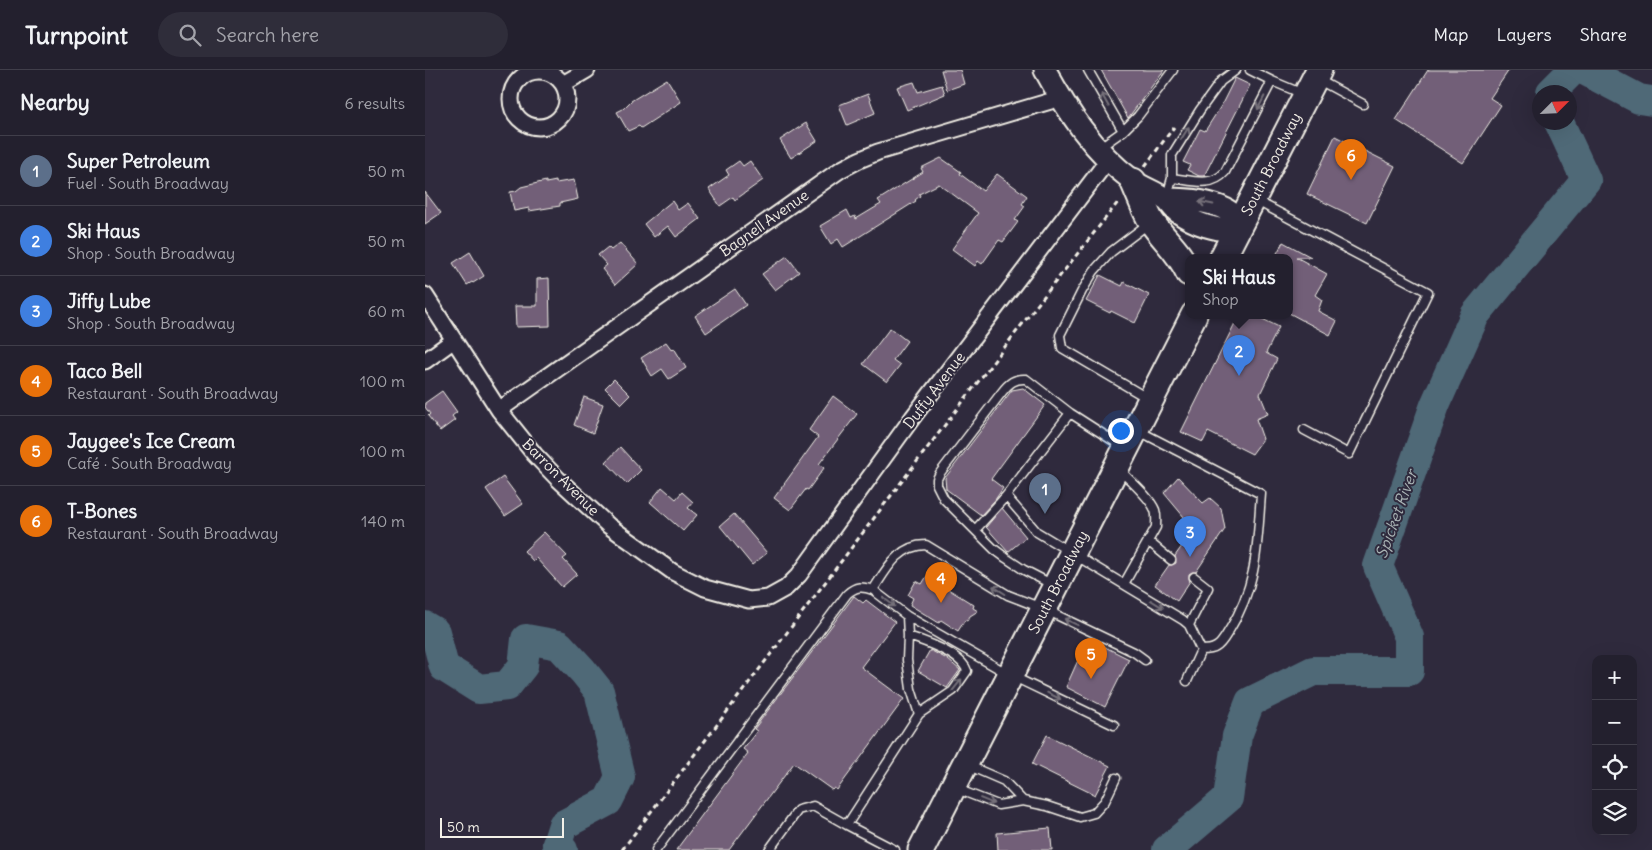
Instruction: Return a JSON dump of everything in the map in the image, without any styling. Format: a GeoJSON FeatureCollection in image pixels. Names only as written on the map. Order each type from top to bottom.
{"type":"FeatureCollection","features":[{"type":"Feature","properties":{"kind":"main road","name":"South Broadway"},"geometry":{"type":"LineString","coordinates":[[1224,254],[1314,81]]}},
{"type":"Feature","properties":{"kind":"main road"},"geometry":{"type":"LineString","coordinates":[[1133,181],[1151,221],[1185,264]]}},
{"type":"Feature","properties":{"kind":"main road","name":"South Broadway"},"geometry":{"type":"LineString","coordinates":[[921,850],[1192,319]]}},
{"type":"Feature","properties":{"kind":"street"},"geometry":{"type":"LineString","coordinates":[[563,84],[587,70]]}},
{"type":"Feature","properties":{"kind":"street"},"geometry":{"type":"LineString","coordinates":[[1045,70],[1086,136],[1103,155],[1133,181],[1166,199],[1176,211],[1192,221],[1218,230],[1238,226]]}},
{"type":"Feature","properties":{"kind":"street","name":"Bagnell Avenue"},"geometry":{"type":"LineString","coordinates":[[499,410],[840,170],[878,152],[1061,98]]}},
{"type":"Feature","properties":{"kind":"street","name":"Duffy Avenue"},"geometry":{"type":"LineString","coordinates":[[749,600],[768,598],[786,588],[799,575],[1103,155]]}},
{"type":"Feature","properties":{"kind":"street","name":"Barron Avenue"},"geometry":{"type":"LineString","coordinates":[[425,295],[499,410],[535,455],[558,479],[609,526],[673,572],[705,588],[749,600]]}},
{"type":"Feature","properties":{"kind":"street"},"geometry":{"type":"LineString","coordinates":[[425,361],[454,340]]}},
{"type":"Feature","properties":{"kind":"lane"},"geometry":{"type":"LineString","coordinates":[[1088,70],[1123,131]]}},
{"type":"Feature","properties":{"kind":"lane"},"geometry":{"type":"LineString","coordinates":[[1103,155],[1138,116],[1173,70]]}},
{"type":"Feature","properties":{"kind":"lane"},"geometry":{"type":"LineString","coordinates":[[1166,199],[1172,178],[1172,155],[1205,103],[1221,82],[1236,70]]}},
{"type":"Feature","properties":{"kind":"lane"},"geometry":{"type":"LineString","coordinates":[[1251,70],[1272,81],[1314,81],[1363,104]]}},
{"type":"Feature","properties":{"kind":"lane"},"geometry":{"type":"LineString","coordinates":[[1172,178],[1207,182],[1213,181],[1224,174],[1272,81]]}},
{"type":"Feature","properties":{"kind":"lane"},"geometry":{"type":"LineString","coordinates":[[1253,199],[1428,292],[1349,454],[1304,430]]}},
{"type":"Feature","properties":{"kind":"lane"},"geometry":{"type":"LineString","coordinates":[[1151,221],[1111,252],[1098,266],[1082,291],[1060,335],[1062,348],[1151,400]]}},
{"type":"Feature","properties":{"kind":"lane"},"geometry":{"type":"LineString","coordinates":[[1055,587],[1023,570],[995,549],[944,499],[937,485],[940,473],[1008,385],[1021,378],[1027,379],[1070,413],[1126,448],[1261,494],[1255,563],[1250,587],[1241,611],[1222,641],[1215,648],[1201,650]]}},
{"type":"Feature","properties":{"kind":"lane"},"geometry":{"type":"LineString","coordinates":[[976,529],[1006,496],[1070,413]]}},
{"type":"Feature","properties":{"kind":"lane"},"geometry":{"type":"LineString","coordinates":[[1124,584],[1155,527],[1157,518],[1126,448]]}},
{"type":"Feature","properties":{"kind":"lane"},"geometry":{"type":"LineString","coordinates":[[1006,496],[1037,532],[1189,625],[1201,650],[1187,681]]}},
{"type":"Feature","properties":{"kind":"lane"},"geometry":{"type":"LineString","coordinates":[[1148,541],[1171,560]]}},
{"type":"Feature","properties":{"kind":"lane"},"geometry":{"type":"LineString","coordinates":[[873,590],[890,564],[898,556],[917,545],[925,545],[1008,595],[1044,609],[1134,652],[1145,660]]}},
{"type":"Feature","properties":{"kind":"lane"},"geometry":{"type":"LineString","coordinates":[[1189,625],[1209,588],[1194,576]]}},
{"type":"Feature","properties":{"kind":"lane"},"geometry":{"type":"LineString","coordinates":[[656,850],[847,594],[859,586],[873,590],[907,616],[1010,675],[1114,725]]}},
{"type":"Feature","properties":{"kind":"lane"},"geometry":{"type":"LineString","coordinates":[[907,616],[909,636],[907,660],[911,689],[919,714]]}},
{"type":"Feature","properties":{"kind":"lane"},"geometry":{"type":"LineString","coordinates":[[847,825],[919,714],[953,691],[967,670],[965,665],[934,645],[909,636]]}},
{"type":"Feature","properties":{"kind":"lane"},"geometry":{"type":"LineString","coordinates":[[965,764],[1003,782],[1023,801]]}},
{"type":"Feature","properties":{"kind":"lane"},"geometry":{"type":"LineString","coordinates":[[953,787],[998,805],[1023,801],[1047,806],[1081,817],[1094,813],[1105,801],[1116,778]]}},
{"type":"Feature","properties":{"kind":"lane"},"geometry":{"type":"LineString","coordinates":[[769,850],[798,810],[813,806],[895,850]]}},
{"type":"Feature","properties":{"kind":"path"},"geometry":{"type":"LineString","coordinates":[[622,850],[911,468],[1029,314],[1117,204],[1178,121]]}},
{"type":"Feature","properties":{"kind":"building"},"geometry":{"type":"Polygon","coordinates":[[[941,70],[960,70],[964,84],[947,90],[941,70]]]}},
{"type":"Feature","properties":{"kind":"building"},"geometry":{"type":"Polygon","coordinates":[[[1101,70],[1164,70],[1128,118],[1101,70]]]}},
{"type":"Feature","properties":{"kind":"building"},"geometry":{"type":"Polygon","coordinates":[[[1428,70],[1509,70],[1490,98],[1501,105],[1463,163],[1396,120],[1428,70]]]}},
{"type":"Feature","properties":{"kind":"building"},"geometry":{"type":"Polygon","coordinates":[[[1235,78],[1250,85],[1204,176],[1199,176],[1187,170],[1190,165],[1183,162],[1200,129],[1205,131],[1221,106],[1235,78]]]}},
{"type":"Feature","properties":{"kind":"building"},"geometry":{"type":"Polygon","coordinates":[[[667,79],[681,102],[641,128],[639,126],[628,131],[617,112],[667,79]]]}},
{"type":"Feature","properties":{"kind":"building"},"geometry":{"type":"Polygon","coordinates":[[[914,82],[918,92],[942,85],[945,94],[907,110],[897,87],[914,82]]]}},
{"type":"Feature","properties":{"kind":"building"},"geometry":{"type":"Polygon","coordinates":[[[868,94],[875,113],[847,125],[839,105],[868,94]]]}},
{"type":"Feature","properties":{"kind":"building"},"geometry":{"type":"Polygon","coordinates":[[[806,123],[817,141],[791,158],[780,140],[806,123]]]}},
{"type":"Feature","properties":{"kind":"building"},"geometry":{"type":"Polygon","coordinates":[[[1335,136],[1395,166],[1367,223],[1307,194],[1335,136]]]}},
{"type":"Feature","properties":{"kind":"building"},"geometry":{"type":"Polygon","coordinates":[[[941,158],[983,191],[997,174],[1027,196],[1022,204],[1025,206],[1015,220],[1018,222],[1003,242],[999,240],[982,264],[978,261],[975,266],[952,249],[978,213],[939,184],[919,194],[920,196],[916,201],[843,247],[838,239],[831,244],[820,226],[847,210],[851,218],[855,216],[856,219],[881,204],[878,200],[923,172],[921,168],[941,158]]]}},
{"type":"Feature","properties":{"kind":"building"},"geometry":{"type":"Polygon","coordinates":[[[739,161],[743,166],[750,161],[763,180],[735,200],[733,197],[720,206],[709,189],[729,175],[726,170],[739,161]]]}},
{"type":"Feature","properties":{"kind":"building"},"geometry":{"type":"Polygon","coordinates":[[[574,180],[578,199],[560,203],[560,206],[529,211],[529,208],[514,211],[510,192],[516,191],[521,187],[546,181],[546,183],[556,181],[556,183],[574,180]]]}},
{"type":"Feature","properties":{"kind":"building"},"geometry":{"type":"Polygon","coordinates":[[[425,192],[441,213],[425,224],[425,192]]]}},
{"type":"Feature","properties":{"kind":"building"},"geometry":{"type":"Polygon","coordinates":[[[672,201],[678,210],[688,203],[700,219],[676,237],[668,226],[654,237],[644,224],[672,201]]]}},
{"type":"Feature","properties":{"kind":"building"},"geometry":{"type":"Polygon","coordinates":[[[1283,242],[1311,257],[1296,257],[1327,274],[1315,295],[1322,300],[1318,311],[1337,321],[1330,335],[1293,315],[1293,254],[1277,254],[1283,242]]]}},
{"type":"Feature","properties":{"kind":"building"},"geometry":{"type":"Polygon","coordinates":[[[620,243],[638,264],[615,285],[602,269],[607,265],[598,255],[608,247],[611,250],[620,243]]]}},
{"type":"Feature","properties":{"kind":"building"},"geometry":{"type":"Polygon","coordinates":[[[470,252],[484,276],[467,285],[453,263],[470,252]]]}},
{"type":"Feature","properties":{"kind":"building"},"geometry":{"type":"Polygon","coordinates":[[[787,256],[799,272],[775,290],[762,274],[787,256]]]}},
{"type":"Feature","properties":{"kind":"building"},"geometry":{"type":"Polygon","coordinates":[[[1100,275],[1122,286],[1124,282],[1149,295],[1135,323],[1086,301],[1100,275]]]}},
{"type":"Feature","properties":{"kind":"building"},"geometry":{"type":"Polygon","coordinates":[[[549,278],[550,326],[516,327],[515,306],[537,306],[537,279],[549,278]]]}},
{"type":"Feature","properties":{"kind":"building"},"geometry":{"type":"Polygon","coordinates":[[[735,289],[746,305],[706,333],[695,316],[735,289]]]}},
{"type":"Feature","properties":{"kind":"building"},"geometry":{"type":"Polygon","coordinates":[[[1237,319],[1262,319],[1279,327],[1266,353],[1277,359],[1260,394],[1268,414],[1256,419],[1263,439],[1252,454],[1208,432],[1203,442],[1181,432],[1237,319]]]}},
{"type":"Feature","properties":{"kind":"building"},"geometry":{"type":"Polygon","coordinates":[[[890,328],[907,341],[893,360],[900,365],[887,382],[863,364],[890,328]]]}},
{"type":"Feature","properties":{"kind":"building"},"geometry":{"type":"Polygon","coordinates":[[[666,342],[672,350],[674,348],[686,368],[669,379],[662,369],[652,376],[641,358],[666,342]]]}},
{"type":"Feature","properties":{"kind":"building"},"geometry":{"type":"Polygon","coordinates":[[[614,379],[630,395],[621,404],[605,388],[614,379]]]}},
{"type":"Feature","properties":{"kind":"building"},"geometry":{"type":"Polygon","coordinates":[[[1023,388],[1045,405],[991,479],[1003,488],[981,515],[946,489],[945,478],[1012,390],[1023,388]]]}},
{"type":"Feature","properties":{"kind":"building"},"geometry":{"type":"Polygon","coordinates":[[[442,391],[457,412],[452,416],[455,420],[440,431],[428,416],[430,414],[425,407],[425,403],[442,391]]]}},
{"type":"Feature","properties":{"kind":"building"},"geometry":{"type":"Polygon","coordinates":[[[833,396],[857,414],[819,464],[824,468],[790,510],[774,498],[818,437],[809,430],[833,396]]]}},
{"type":"Feature","properties":{"kind":"building"},"geometry":{"type":"Polygon","coordinates":[[[584,397],[603,404],[593,433],[574,425],[584,397]]]}},
{"type":"Feature","properties":{"kind":"building"},"geometry":{"type":"Polygon","coordinates":[[[620,447],[641,470],[627,484],[606,462],[620,447]]]}},
{"type":"Feature","properties":{"kind":"building"},"geometry":{"type":"Polygon","coordinates":[[[503,477],[523,504],[505,516],[486,489],[503,477]]]}},
{"type":"Feature","properties":{"kind":"building"},"geometry":{"type":"Polygon","coordinates":[[[1178,477],[1203,503],[1210,498],[1221,508],[1225,529],[1196,572],[1189,574],[1190,581],[1177,601],[1155,585],[1169,565],[1176,563],[1175,556],[1194,529],[1164,493],[1178,477]]]}},
{"type":"Feature","properties":{"kind":"building"},"geometry":{"type":"Polygon","coordinates":[[[662,487],[676,499],[682,492],[693,502],[688,508],[697,515],[683,531],[650,502],[662,487]]]}},
{"type":"Feature","properties":{"kind":"building"},"geometry":{"type":"Polygon","coordinates":[[[1002,508],[1026,537],[1008,552],[986,527],[1002,508]]]}},
{"type":"Feature","properties":{"kind":"building"},"geometry":{"type":"Polygon","coordinates":[[[734,514],[767,553],[752,565],[720,526],[734,514]]]}},
{"type":"Feature","properties":{"kind":"building"},"geometry":{"type":"Polygon","coordinates":[[[544,532],[567,556],[563,559],[577,574],[562,587],[536,558],[533,561],[524,551],[544,532]]]}},
{"type":"Feature","properties":{"kind":"building"},"geometry":{"type":"Polygon","coordinates":[[[927,576],[974,605],[973,608],[978,611],[970,616],[967,621],[965,620],[958,631],[941,620],[939,623],[910,605],[913,598],[908,595],[916,581],[922,584],[927,576]]]}},
{"type":"Feature","properties":{"kind":"building"},"geometry":{"type":"Polygon","coordinates":[[[854,596],[863,603],[866,600],[895,622],[861,667],[904,699],[837,790],[834,788],[832,790],[794,763],[729,850],[676,850],[748,753],[743,749],[757,731],[754,729],[854,596]]]}},
{"type":"Feature","properties":{"kind":"building"},"geometry":{"type":"Polygon","coordinates":[[[1093,641],[1129,659],[1105,707],[1066,687],[1079,658],[1084,660],[1093,641]]]}},
{"type":"Feature","properties":{"kind":"building"},"geometry":{"type":"Polygon","coordinates":[[[930,650],[947,659],[960,670],[947,688],[918,671],[930,650]]]}},
{"type":"Feature","properties":{"kind":"building"},"geometry":{"type":"Polygon","coordinates":[[[1047,735],[1110,766],[1095,795],[1032,764],[1047,735]]]}},
{"type":"Feature","properties":{"kind":"building"},"geometry":{"type":"Polygon","coordinates":[[[1050,828],[1052,850],[998,850],[997,833],[1050,828]]]}},
{"type":"Feature","properties":{"kind":"waterway","name":"Spicket River"},"geometry":{"type":"LineString","coordinates":[[1558,85],[1573,70]]}},
{"type":"Feature","properties":{"kind":"waterway","name":"Spicket River"},"geometry":{"type":"LineString","coordinates":[[1584,70],[1639,99],[1652,101]]}},
{"type":"Feature","properties":{"kind":"waterway","name":"Spicket River"},"geometry":{"type":"LineString","coordinates":[[1167,850],[1228,798],[1237,736],[1250,702],[1313,671],[1409,671],[1409,637],[1378,566],[1435,405],[1475,315],[1586,180],[1563,130]]}},
{"type":"Feature","properties":{"kind":"waterway","name":"Spicket River"},"geometry":{"type":"LineString","coordinates":[[425,626],[435,632],[444,667],[479,689],[507,686],[523,666],[526,639],[559,645],[599,691],[620,777],[608,801],[563,825],[557,844],[563,850]]}},
{"type":"Feature","properties":{"kind":"place","name":"T-Bones"},"geometry":{"type":"Point","coordinates":[1351,180]}},
{"type":"Feature","properties":{"kind":"place","name":"Ski Haus"},"geometry":{"type":"Point","coordinates":[1239,376]}},
{"type":"Feature","properties":{"kind":"place","name":"Super Petroleum"},"geometry":{"type":"Point","coordinates":[1045,514]}},
{"type":"Feature","properties":{"kind":"place","name":"Jiffy Lube"},"geometry":{"type":"Point","coordinates":[1190,557]}},
{"type":"Feature","properties":{"kind":"place","name":"Taco Bell"},"geometry":{"type":"Point","coordinates":[941,603]}},
{"type":"Feature","properties":{"kind":"place","name":"Jaygee's Ice Cream"},"geometry":{"type":"Point","coordinates":[1091,679]}}]}
